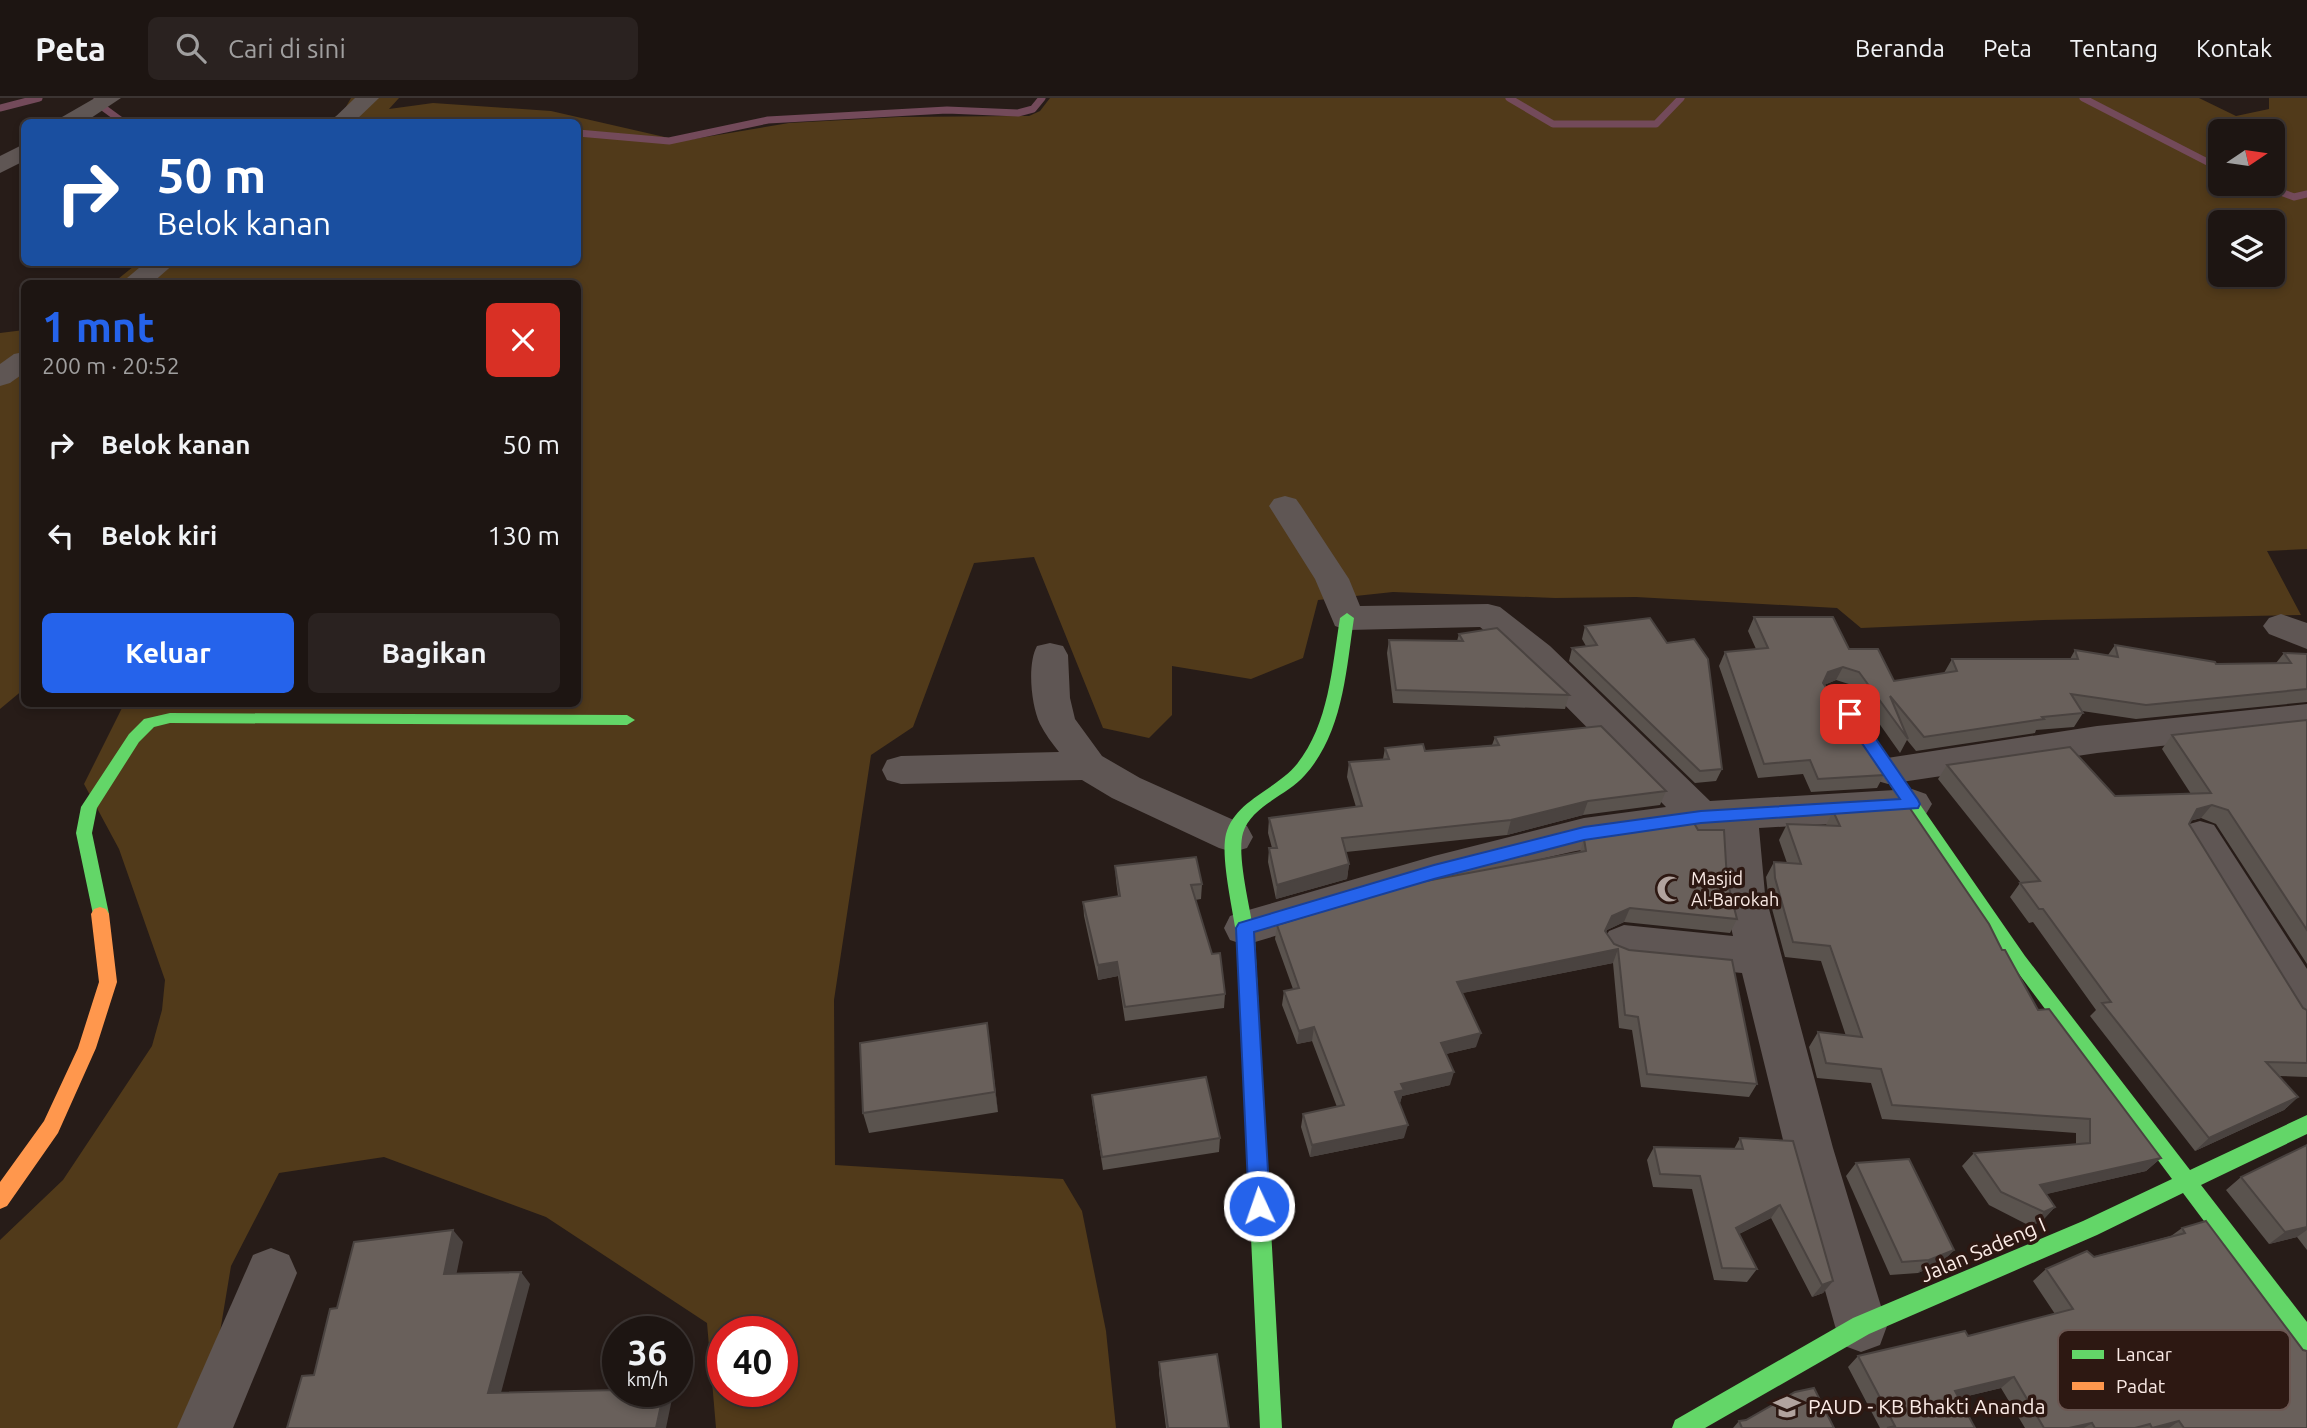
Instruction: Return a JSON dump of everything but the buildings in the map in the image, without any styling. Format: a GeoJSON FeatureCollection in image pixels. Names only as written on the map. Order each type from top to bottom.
{"type":"FeatureCollection","features":[{"type":"Feature","properties":{"kind":"street"},"geometry":{"type":"LineString","coordinates":[[75,119],[110,98]]}},
{"type":"Feature","properties":{"kind":"street"},"geometry":{"type":"LineString","coordinates":[[344,119],[368,98]]}},
{"type":"Feature","properties":{"kind":"street"},"geometry":{"type":"LineString","coordinates":[[0,166],[21,153]]}},
{"type":"Feature","properties":{"kind":"street"},"geometry":{"type":"LineString","coordinates":[[139,280],[158,266]]}},
{"type":"Feature","properties":{"kind":"street"},"geometry":{"type":"LineString","coordinates":[[0,377],[21,362]]}},
{"type":"Feature","properties":{"kind":"street"},"geometry":{"type":"LineString","coordinates":[[1271,1428],[1245,928],[1233,837],[1236,829],[1252,810],[1300,772],[1320,743],[1328,721],[1347,618],[1332,579],[1284,506]]}},
{"type":"Feature","properties":{"kind":"street"},"geometry":{"type":"LineString","coordinates":[[1347,618],[1488,615],[1537,655],[1719,817],[1744,894],[1809,1148],[1861,1326]]}},
{"type":"Feature","properties":{"kind":"street"},"geometry":{"type":"LineString","coordinates":[[1050,655],[1052,698],[1057,722],[1088,766],[1126,788],[1233,837]]}},
{"type":"Feature","properties":{"kind":"street"},"geometry":{"type":"LineString","coordinates":[[1838,696],[2045,996],[2307,1340]]}},
{"type":"Feature","properties":{"kind":"street"},"geometry":{"type":"LineString","coordinates":[[1888,770],[2077,741],[2196,726],[2307,717]]}},
{"type":"Feature","properties":{"kind":"street"},"geometry":{"type":"LineString","coordinates":[[0,1199],[51,1126],[92,1035],[108,982],[101,921],[84,834],[89,807],[134,738],[149,723],[170,718],[627,720]]}},
{"type":"Feature","properties":{"kind":"street"},"geometry":{"type":"LineString","coordinates":[[901,770],[1088,766]]}},
{"type":"Feature","properties":{"kind":"street"},"geometry":{"type":"LineString","coordinates":[[1245,928],[1434,872],[1584,833],[1719,817],[1912,804]]}},
{"type":"Feature","properties":{"kind":"street"},"geometry":{"type":"LineString","coordinates":[[2200,836],[2307,1007]]}},
{"type":"Feature","properties":{"kind":"street"},"geometry":{"type":"LineString","coordinates":[[1624,943],[1760,957]]}},
{"type":"Feature","properties":{"kind":"street","name":"Jalan Sadeng I"},"geometry":{"type":"LineString","coordinates":[[1683,1428],[1861,1326],[2187,1184],[2307,1124]]}},
{"type":"Feature","properties":{"kind":"street"},"geometry":{"type":"LineString","coordinates":[[205,1428],[271,1273]]}},
{"type":"Feature","properties":{"kind":"shaded area"},"geometry":{"type":"Polygon","coordinates":[[[351,98],[399,98],[389,109],[433,103],[551,111],[682,141],[789,123],[899,117],[1029,116],[1040,111],[1050,98],[2199,98],[2236,116],[2269,109],[2269,98],[2307,98],[2307,549],[2267,551],[2301,615],[2044,620],[1861,628],[1837,608],[1636,597],[1555,598],[1393,592],[1318,600],[1303,658],[1251,679],[1172,666],[1172,715],[1149,738],[1103,728],[1034,557],[974,563],[913,727],[871,755],[834,1000],[835,1165],[1063,1179],[1082,1211],[1106,1331],[1116,1428],[716,1428],[714,1407],[798,1407],[798,1316],[707,1316],[707,1323],[546,1217],[384,1157],[279,1173],[231,1266],[214,1368],[223,1428],[0,1428],[0,1240],[63,1180],[152,1046],[162,1010],[165,980],[119,849],[84,784],[122,707],[581,707],[581,280],[117,280],[134,266],[581,266],[581,119],[331,119],[343,112],[351,98]]]}},
{"type":"Feature","properties":{"kind":"shaded area"},"geometry":{"type":"Polygon","coordinates":[[[21,330],[21,692],[0,709],[0,333],[21,330]]]}},
{"type":"Feature","properties":{"kind":"waterway"},"geometry":{"type":"LineString","coordinates":[[0,108],[39,98]]}},
{"type":"Feature","properties":{"kind":"waterway"},"geometry":{"type":"LineString","coordinates":[[97,98],[97,103],[119,119]]}},
{"type":"Feature","properties":{"kind":"waterway"},"geometry":{"type":"LineString","coordinates":[[581,133],[669,141],[768,120],[947,110],[1018,113],[1033,109],[1042,98]]}},
{"type":"Feature","properties":{"kind":"waterway"},"geometry":{"type":"LineString","coordinates":[[1509,98],[1553,124],[1656,124],[1681,98]]}},
{"type":"Feature","properties":{"kind":"waterway"},"geometry":{"type":"LineString","coordinates":[[2083,98],[2208,162]]}},
{"type":"Feature","properties":{"kind":"waterway"},"geometry":{"type":"LineString","coordinates":[[2286,194],[2294,197],[2307,194]]}},
{"type":"Feature","properties":{"kind":"traffic: fast"},"geometry":{"type":"LineString","coordinates":[[1271,1428],[1246,940],[1233,842],[1239,823],[1246,814],[1294,777],[1313,753],[1322,735],[1334,697],[1347,618]]}},
{"type":"Feature","properties":{"kind":"traffic: fast"},"geometry":{"type":"LineString","coordinates":[[1837,696],[2019,961],[2307,1340]]}},
{"type":"Feature","properties":{"kind":"traffic: fast"},"geometry":{"type":"LineString","coordinates":[[100,914],[84,833],[89,807],[134,738],[149,723],[170,718],[627,720]]}},
{"type":"Feature","properties":{"kind":"traffic: fast"},"geometry":{"type":"LineString","coordinates":[[1683,1428],[1861,1326],[2090,1228],[2307,1124]]}},
{"type":"Feature","properties":{"kind":"traffic: slow"},"geometry":{"type":"LineString","coordinates":[[0,1199],[51,1127],[87,1048],[108,982],[100,914]]}},
{"type":"Feature","properties":{"kind":"place","name":"Masjid Al-Barokah"},"geometry":{"type":"Point","coordinates":[1670,889]}},
{"type":"Feature","properties":{"kind":"place","name":"PAUD - KB Bhakti Ananda"},"geometry":{"type":"Point","coordinates":[1787,1407]}},
{"type":"Feature","properties":{"kind":"route"},"geometry":{"type":"LineString","coordinates":[[1259,1206],[1245,928],[1434,872],[1584,833],[1701,817],[1912,804],[1850,714]]}}]}
